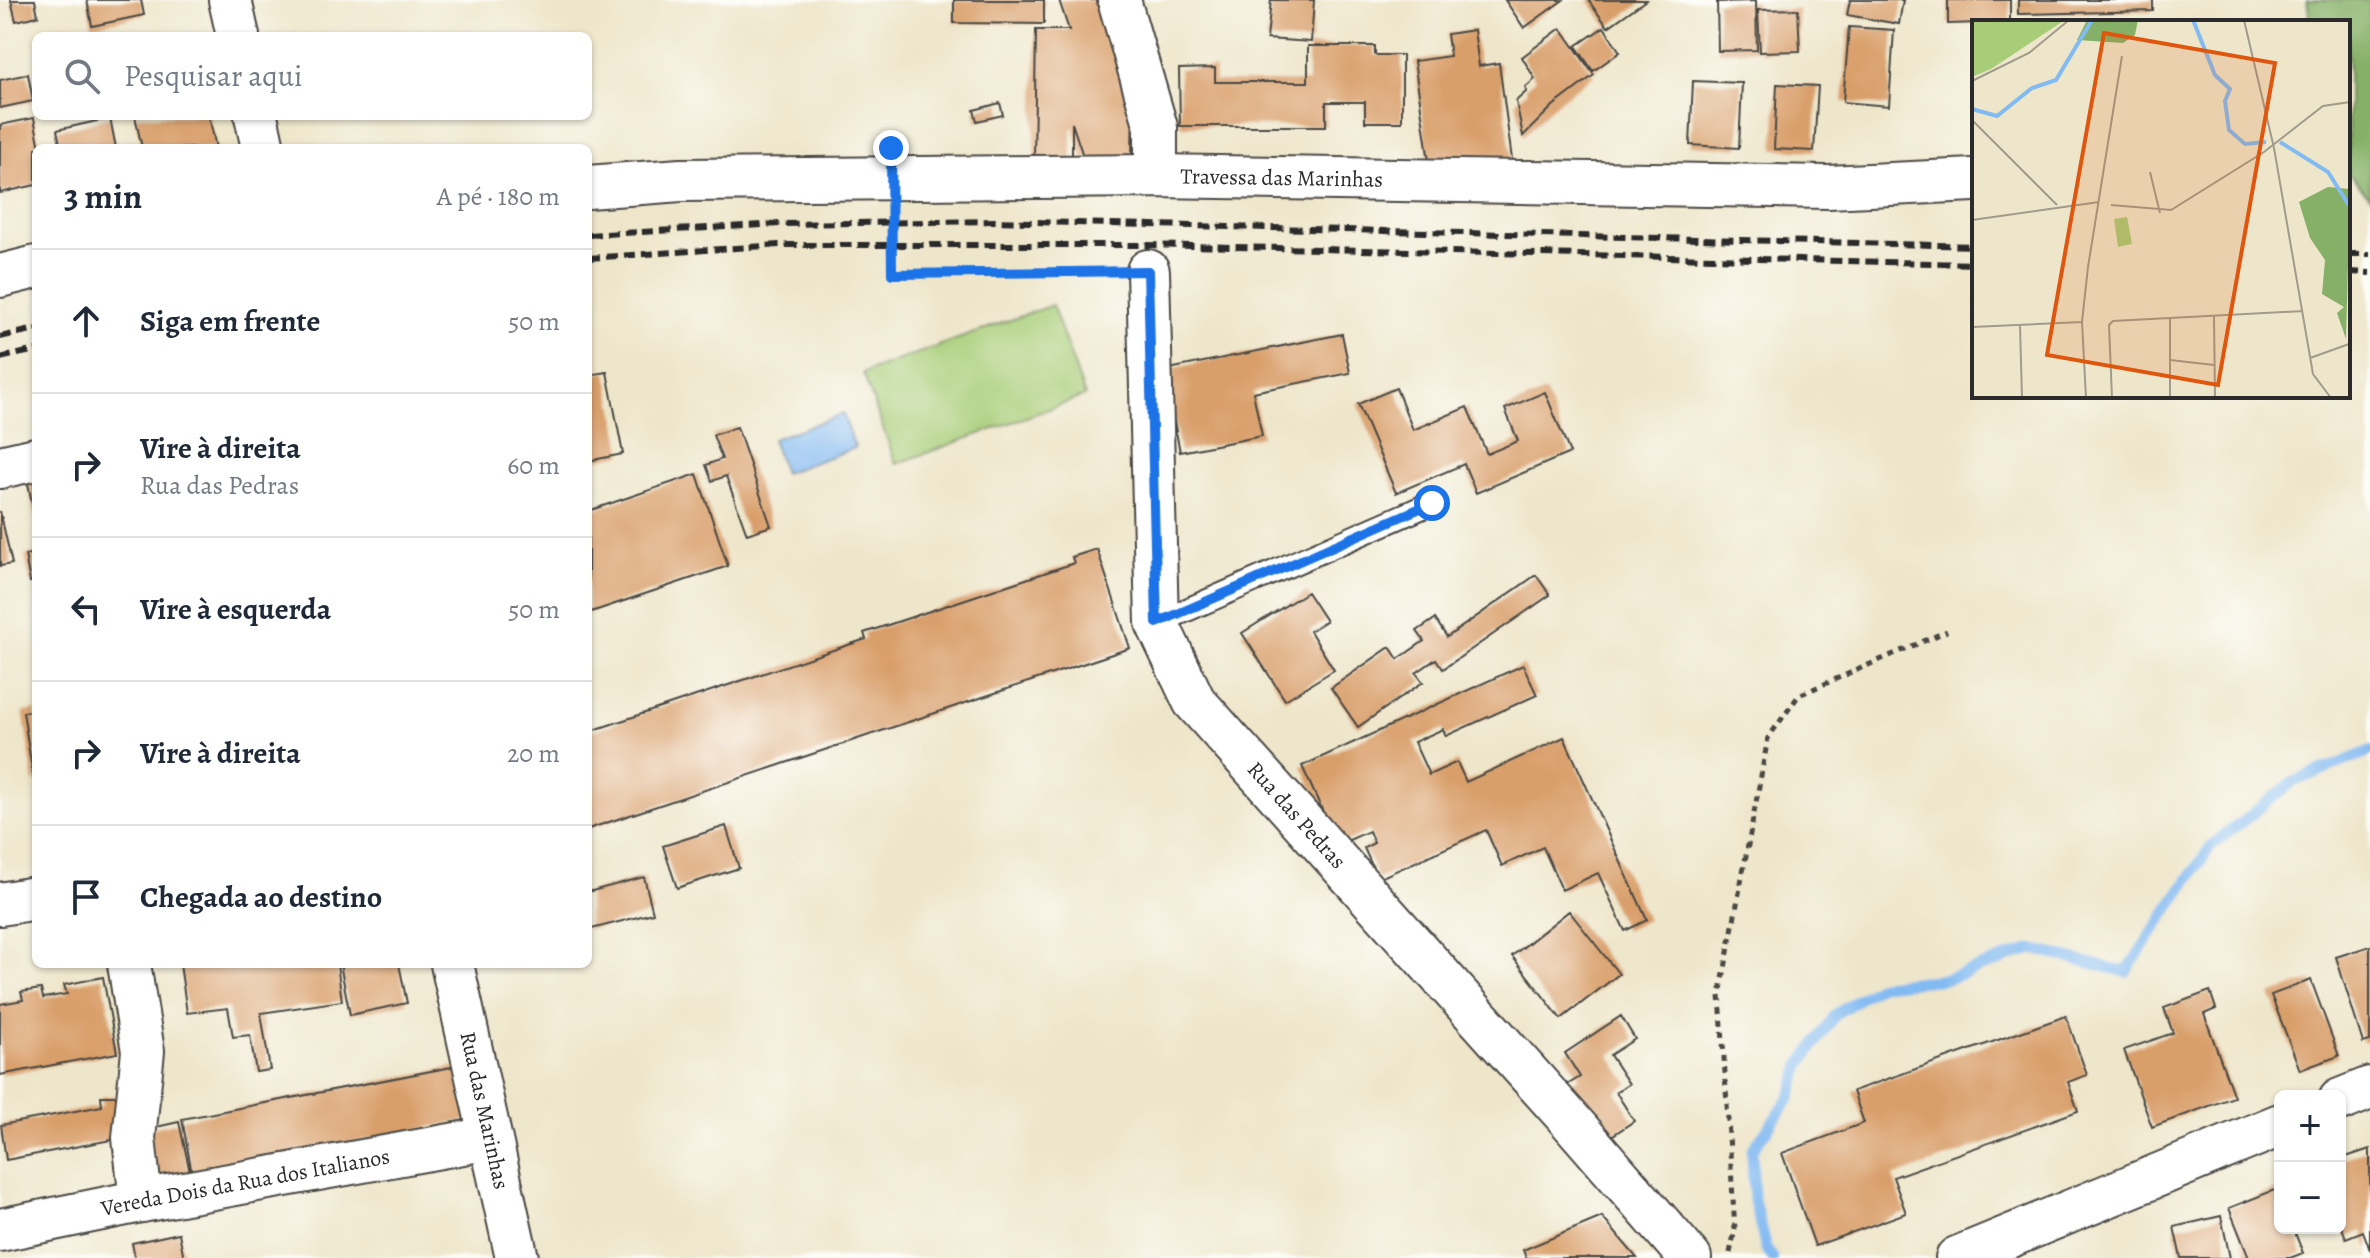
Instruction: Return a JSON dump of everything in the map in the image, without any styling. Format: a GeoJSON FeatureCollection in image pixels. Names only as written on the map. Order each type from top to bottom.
{"type":"FeatureCollection","features":[{"type":"Feature","properties":{"kind":"street"},"geometry":{"type":"LineString","coordinates":[[230,0],[237,32]]}},
{"type":"Feature","properties":{"kind":"street"},"geometry":{"type":"LineString","coordinates":[[1119,0],[1156,127],[1156,176]]}},
{"type":"Feature","properties":{"kind":"street"},"geometry":{"type":"LineString","coordinates":[[257,120],[262,144]]}},
{"type":"Feature","properties":{"kind":"street","name":"Travessa das Marinhas"},"geometry":{"type":"LineString","coordinates":[[592,187],[681,180],[1156,176],[1828,187],[1972,180]]}},
{"type":"Feature","properties":{"kind":"street"},"geometry":{"type":"LineString","coordinates":[[0,276],[32,268]]}},
{"type":"Feature","properties":{"kind":"street","name":"Rua das Pedras"},"geometry":{"type":"LineString","coordinates":[[1148,271],[1157,623],[1194,701],[1690,1258]]}},
{"type":"Feature","properties":{"kind":"street"},"geometry":{"type":"LineString","coordinates":[[0,467],[32,460]]}},
{"type":"Feature","properties":{"kind":"street"},"geometry":{"type":"LineString","coordinates":[[0,904],[32,899]]}},
{"type":"Feature","properties":{"kind":"street"},"geometry":{"type":"LineString","coordinates":[[130,968],[143,1051],[134,1138],[141,1201]]}},
{"type":"Feature","properties":{"kind":"street","name":"Rua das Marinhas"},"geometry":{"type":"LineString","coordinates":[[453,968],[517,1258]]}},
{"type":"Feature","properties":{"kind":"street"},"geometry":{"type":"LineString","coordinates":[[2346,1098],[2370,1088]]}},
{"type":"Feature","properties":{"kind":"street"},"geometry":{"type":"LineString","coordinates":[[1957,1258],[2274,1127]]}},
{"type":"Feature","properties":{"kind":"street","name":"Vereda Dois da Rua dos Italianos"},"geometry":{"type":"LineString","coordinates":[[0,1230],[141,1201],[490,1138]]}},
{"type":"Feature","properties":{"kind":"lane"},"geometry":{"type":"LineString","coordinates":[[1157,623],[1432,503]]}},
{"type":"Feature","properties":{"kind":"path"},"geometry":{"type":"LineString","coordinates":[[891,148],[892,274],[1148,271]]}},
{"type":"Feature","properties":{"kind":"path"},"geometry":{"type":"LineString","coordinates":[[1729,1258],[1735,1230],[1720,995],[1768,738],[1799,695],[1947,631]]}},
{"type":"Feature","properties":{"kind":"green space"},"geometry":{"type":"Polygon","coordinates":[[[2307,0],[2370,0],[2370,197],[2350,175],[2350,20],[2310,20],[2307,0]]]}},
{"type":"Feature","properties":{"kind":"green space"},"geometry":{"type":"Polygon","coordinates":[[[1052,305],[1085,396],[896,464],[863,373],[1052,305]]]}},
{"type":"Feature","properties":{"kind":"water"},"geometry":{"type":"Polygon","coordinates":[[[843,414],[855,448],[784,473],[772,439],[843,414]]]}},
{"type":"Feature","properties":{"kind":"building"},"geometry":{"type":"Polygon","coordinates":[[[11,0],[35,0],[38,16],[16,21],[11,0]]]}},
{"type":"Feature","properties":{"kind":"building"},"geometry":{"type":"Polygon","coordinates":[[[87,0],[141,0],[144,15],[92,26],[87,0]]]}},
{"type":"Feature","properties":{"kind":"building"},"geometry":{"type":"Polygon","coordinates":[[[954,0],[1044,0],[1044,24],[954,23],[954,0]]]}},
{"type":"Feature","properties":{"kind":"building"},"geometry":{"type":"Polygon","coordinates":[[[1059,0],[1101,0],[1133,97],[1132,159],[1084,159],[1072,123],[1072,161],[1034,160],[1036,30],[1069,30],[1059,0]]]}},
{"type":"Feature","properties":{"kind":"building"},"geometry":{"type":"Polygon","coordinates":[[[1271,0],[1314,0],[1311,42],[1267,39],[1271,0]]]}},
{"type":"Feature","properties":{"kind":"building"},"geometry":{"type":"Polygon","coordinates":[[[1505,0],[1563,0],[1524,28],[1505,0]]]}},
{"type":"Feature","properties":{"kind":"building"},"geometry":{"type":"Polygon","coordinates":[[[1588,0],[1646,0],[1608,27],[1588,0]]]}},
{"type":"Feature","properties":{"kind":"building"},"geometry":{"type":"Polygon","coordinates":[[[1850,0],[1903,0],[1899,24],[1847,15],[1850,0]]]}},
{"type":"Feature","properties":{"kind":"building"},"geometry":{"type":"Polygon","coordinates":[[[1948,0],[2010,0],[2010,20],[1972,20],[1972,23],[1948,24],[1948,0]]]}},
{"type":"Feature","properties":{"kind":"building"},"geometry":{"type":"Polygon","coordinates":[[[2018,0],[2153,0],[2153,11],[2018,14],[2018,0]]]}},
{"type":"Feature","properties":{"kind":"building"},"geometry":{"type":"Polygon","coordinates":[[[1756,1],[1757,50],[1718,51],[1717,2],[1756,1]]]}},
{"type":"Feature","properties":{"kind":"building"},"geometry":{"type":"Polygon","coordinates":[[[1798,9],[1800,51],[1760,52],[1758,10],[1798,9]]]}},
{"type":"Feature","properties":{"kind":"building"},"geometry":{"type":"Polygon","coordinates":[[[1604,27],[1620,52],[1593,71],[1576,46],[1604,27]]]}},
{"type":"Feature","properties":{"kind":"building"},"geometry":{"type":"Polygon","coordinates":[[[1849,27],[1894,30],[1889,106],[1843,102],[1849,27]]]}},
{"type":"Feature","properties":{"kind":"building"},"geometry":{"type":"Polygon","coordinates":[[[1561,28],[1594,75],[1553,106],[1523,136],[1516,101],[1535,79],[1522,57],[1561,28]]]}},
{"type":"Feature","properties":{"kind":"building"},"geometry":{"type":"Polygon","coordinates":[[[1474,30],[1479,66],[1499,63],[1513,167],[1430,168],[1414,61],[1450,56],[1447,34],[1474,30]]]}},
{"type":"Feature","properties":{"kind":"building"},"geometry":{"type":"Polygon","coordinates":[[[1308,46],[1375,46],[1375,55],[1402,55],[1402,122],[1365,122],[1365,102],[1326,102],[1326,126],[1180,126],[1179,69],[1215,68],[1215,82],[1308,82],[1308,46]]]}},
{"type":"Feature","properties":{"kind":"building"},"geometry":{"type":"Polygon","coordinates":[[[28,74],[32,101],[0,108],[0,80],[28,74]]]}},
{"type":"Feature","properties":{"kind":"building"},"geometry":{"type":"Polygon","coordinates":[[[1693,81],[1742,83],[1739,148],[1690,145],[1693,81]]]}},
{"type":"Feature","properties":{"kind":"building"},"geometry":{"type":"Polygon","coordinates":[[[1777,84],[1818,86],[1814,151],[1774,149],[1777,84]]]}},
{"type":"Feature","properties":{"kind":"building"},"geometry":{"type":"Polygon","coordinates":[[[1000,103],[1003,115],[977,121],[974,110],[1000,103]]]}},
{"type":"Feature","properties":{"kind":"building"},"geometry":{"type":"Polygon","coordinates":[[[34,120],[39,144],[32,144],[32,186],[0,193],[0,125],[34,120]]]}},
{"type":"Feature","properties":{"kind":"building"},"geometry":{"type":"Polygon","coordinates":[[[110,120],[115,144],[60,144],[57,130],[110,120]]]}},
{"type":"Feature","properties":{"kind":"building"},"geometry":{"type":"Polygon","coordinates":[[[136,120],[210,120],[215,144],[141,144],[136,120]]]}},
{"type":"Feature","properties":{"kind":"building"},"geometry":{"type":"Polygon","coordinates":[[[1342,334],[1350,373],[1253,392],[1262,436],[1180,452],[1164,370],[1342,334]]]}},
{"type":"Feature","properties":{"kind":"building"},"geometry":{"type":"Polygon","coordinates":[[[607,372],[623,454],[592,460],[592,374],[607,372]]]}},
{"type":"Feature","properties":{"kind":"building"},"geometry":{"type":"Polygon","coordinates":[[[1396,388],[1413,430],[1467,407],[1487,454],[1518,441],[1505,409],[1545,392],[1570,453],[1476,493],[1464,464],[1396,493],[1358,404],[1396,388]]]}},
{"type":"Feature","properties":{"kind":"building"},"geometry":{"type":"Polygon","coordinates":[[[737,427],[771,526],[747,534],[726,476],[712,481],[706,465],[722,459],[713,435],[737,427]]]}},
{"type":"Feature","properties":{"kind":"building"},"geometry":{"type":"Polygon","coordinates":[[[697,474],[728,566],[592,612],[592,510],[697,474]]]}},
{"type":"Feature","properties":{"kind":"building"},"geometry":{"type":"Polygon","coordinates":[[[32,478],[32,503],[27,479],[32,478]]]}},
{"type":"Feature","properties":{"kind":"building"},"geometry":{"type":"Polygon","coordinates":[[[0,511],[12,564],[0,566],[0,511]]]}},
{"type":"Feature","properties":{"kind":"building"},"geometry":{"type":"Polygon","coordinates":[[[1097,549],[1130,648],[592,828],[592,731],[866,639],[864,633],[1074,563],[1072,557],[1097,549]]]}},
{"type":"Feature","properties":{"kind":"building"},"geometry":{"type":"Polygon","coordinates":[[[32,554],[32,582],[30,582],[25,555],[32,554]]]}},
{"type":"Feature","properties":{"kind":"building"},"geometry":{"type":"Polygon","coordinates":[[[1536,575],[1550,595],[1443,669],[1436,659],[1416,673],[1423,682],[1358,727],[1331,688],[1390,647],[1398,659],[1424,641],[1417,631],[1435,619],[1447,637],[1536,575]]]}},
{"type":"Feature","properties":{"kind":"building"},"geometry":{"type":"Polygon","coordinates":[[[1307,592],[1326,621],[1310,631],[1334,670],[1285,700],[1242,633],[1307,592]]]}},
{"type":"Feature","properties":{"kind":"building"},"geometry":{"type":"Polygon","coordinates":[[[1523,665],[1537,695],[1446,736],[1443,729],[1414,742],[1429,775],[1457,762],[1466,782],[1564,737],[1647,920],[1625,931],[1598,873],[1562,890],[1543,847],[1502,866],[1486,830],[1378,879],[1364,848],[1374,843],[1369,831],[1338,845],[1302,766],[1523,665]]]}},
{"type":"Feature","properties":{"kind":"building"},"geometry":{"type":"Polygon","coordinates":[[[32,711],[32,769],[23,712],[32,711]]]}},
{"type":"Feature","properties":{"kind":"building"},"geometry":{"type":"Polygon","coordinates":[[[726,826],[739,868],[677,888],[663,846],[726,826]]]}},
{"type":"Feature","properties":{"kind":"building"},"geometry":{"type":"Polygon","coordinates":[[[644,877],[653,913],[592,929],[592,891],[644,877]]]}},
{"type":"Feature","properties":{"kind":"building"},"geometry":{"type":"Polygon","coordinates":[[[1569,911],[1619,974],[1561,1019],[1512,956],[1569,911]]]}},
{"type":"Feature","properties":{"kind":"building"},"geometry":{"type":"Polygon","coordinates":[[[2370,946],[2370,1041],[2363,1043],[2336,957],[2370,946]]]}},
{"type":"Feature","properties":{"kind":"building"},"geometry":{"type":"Polygon","coordinates":[[[181,968],[338,968],[342,1001],[261,1013],[270,1070],[256,1072],[250,1035],[233,1037],[228,1008],[187,1013],[181,968]]]}},
{"type":"Feature","properties":{"kind":"building"},"geometry":{"type":"Polygon","coordinates":[[[341,968],[400,968],[407,1003],[350,1015],[341,968]]]}},
{"type":"Feature","properties":{"kind":"building"},"geometry":{"type":"Polygon","coordinates":[[[103,977],[117,1053],[0,1075],[0,1004],[23,1000],[21,992],[41,989],[43,998],[67,994],[64,985],[103,977]]]}},
{"type":"Feature","properties":{"kind":"building"},"geometry":{"type":"Polygon","coordinates":[[[2311,980],[2339,1056],[2300,1070],[2271,995],[2311,980]]]}},
{"type":"Feature","properties":{"kind":"building"},"geometry":{"type":"Polygon","coordinates":[[[2210,991],[2216,1009],[2204,1014],[2234,1097],[2152,1127],[2124,1050],[2173,1033],[2164,1008],[2210,991]]]}},
{"type":"Feature","properties":{"kind":"building"},"geometry":{"type":"Polygon","coordinates":[[[1621,1016],[1635,1039],[1610,1055],[1629,1084],[1616,1092],[1634,1121],[1604,1141],[1567,1085],[1580,1077],[1565,1053],[1621,1016]]]}},
{"type":"Feature","properties":{"kind":"building"},"geometry":{"type":"Polygon","coordinates":[[[2066,1016],[2087,1075],[2068,1082],[2078,1111],[1893,1177],[1906,1213],[1815,1246],[1782,1153],[1864,1123],[1853,1091],[2066,1016]]]}},
{"type":"Feature","properties":{"kind":"building"},"geometry":{"type":"Polygon","coordinates":[[[457,1066],[467,1120],[192,1173],[182,1119],[457,1066]]]}},
{"type":"Feature","properties":{"kind":"building"},"geometry":{"type":"Polygon","coordinates":[[[101,1096],[118,1096],[127,1137],[6,1160],[1,1125],[102,1106],[101,1096]]]}},
{"type":"Feature","properties":{"kind":"building"},"geometry":{"type":"Polygon","coordinates":[[[179,1122],[190,1172],[157,1179],[147,1129],[179,1122]]]}},
{"type":"Feature","properties":{"kind":"building"},"geometry":{"type":"Polygon","coordinates":[[[2370,1149],[2370,1250],[2363,1231],[2346,1238],[2344,1234],[2346,1157],[2370,1149]]]}},
{"type":"Feature","properties":{"kind":"building"},"geometry":{"type":"Polygon","coordinates":[[[2274,1190],[2274,1234],[2295,1234],[2303,1253],[2290,1258],[2249,1258],[2229,1208],[2274,1190]]]}},
{"type":"Feature","properties":{"kind":"building"},"geometry":{"type":"Polygon","coordinates":[[[2221,1216],[2230,1258],[2181,1258],[2174,1227],[2221,1216]]]}},
{"type":"Feature","properties":{"kind":"building"},"geometry":{"type":"Polygon","coordinates":[[[1602,1217],[1637,1258],[1526,1258],[1523,1250],[1602,1217]]]}},
{"type":"Feature","properties":{"kind":"building"},"geometry":{"type":"Polygon","coordinates":[[[179,1233],[184,1258],[135,1258],[132,1243],[179,1233]]]}},
{"type":"Feature","properties":{"kind":"waterway"},"geometry":{"type":"LineString","coordinates":[[1773,1258],[1766,1249],[1754,1200],[1752,1150],[1790,1098],[1802,1063],[1836,1014],[1880,985],[1947,979],[2032,949],[2126,972],[2211,846],[2293,782],[2370,751]]}},
{"type":"Feature","properties":{"kind":"railway"},"geometry":{"type":"LineString","coordinates":[[592,235],[779,224],[995,221],[1972,246]]}},
{"type":"Feature","properties":{"kind":"railway"},"geometry":{"type":"LineString","coordinates":[[592,258],[779,245],[1147,245],[1972,264]]}},
{"type":"Feature","properties":{"kind":"railway"},"geometry":{"type":"LineString","coordinates":[[2350,254],[2370,254]]}},
{"type":"Feature","properties":{"kind":"railway"},"geometry":{"type":"LineString","coordinates":[[2350,272],[2370,273]]}},
{"type":"Feature","properties":{"kind":"railway"},"geometry":{"type":"LineString","coordinates":[[0,337],[32,330]]}},
{"type":"Feature","properties":{"kind":"railway"},"geometry":{"type":"LineString","coordinates":[[0,358],[32,351]]}},
{"type":"Feature","properties":{"kind":"route"},"geometry":{"type":"LineString","coordinates":[[891,148],[892,274],[1148,271],[1157,623],[1432,503]]}}]}
